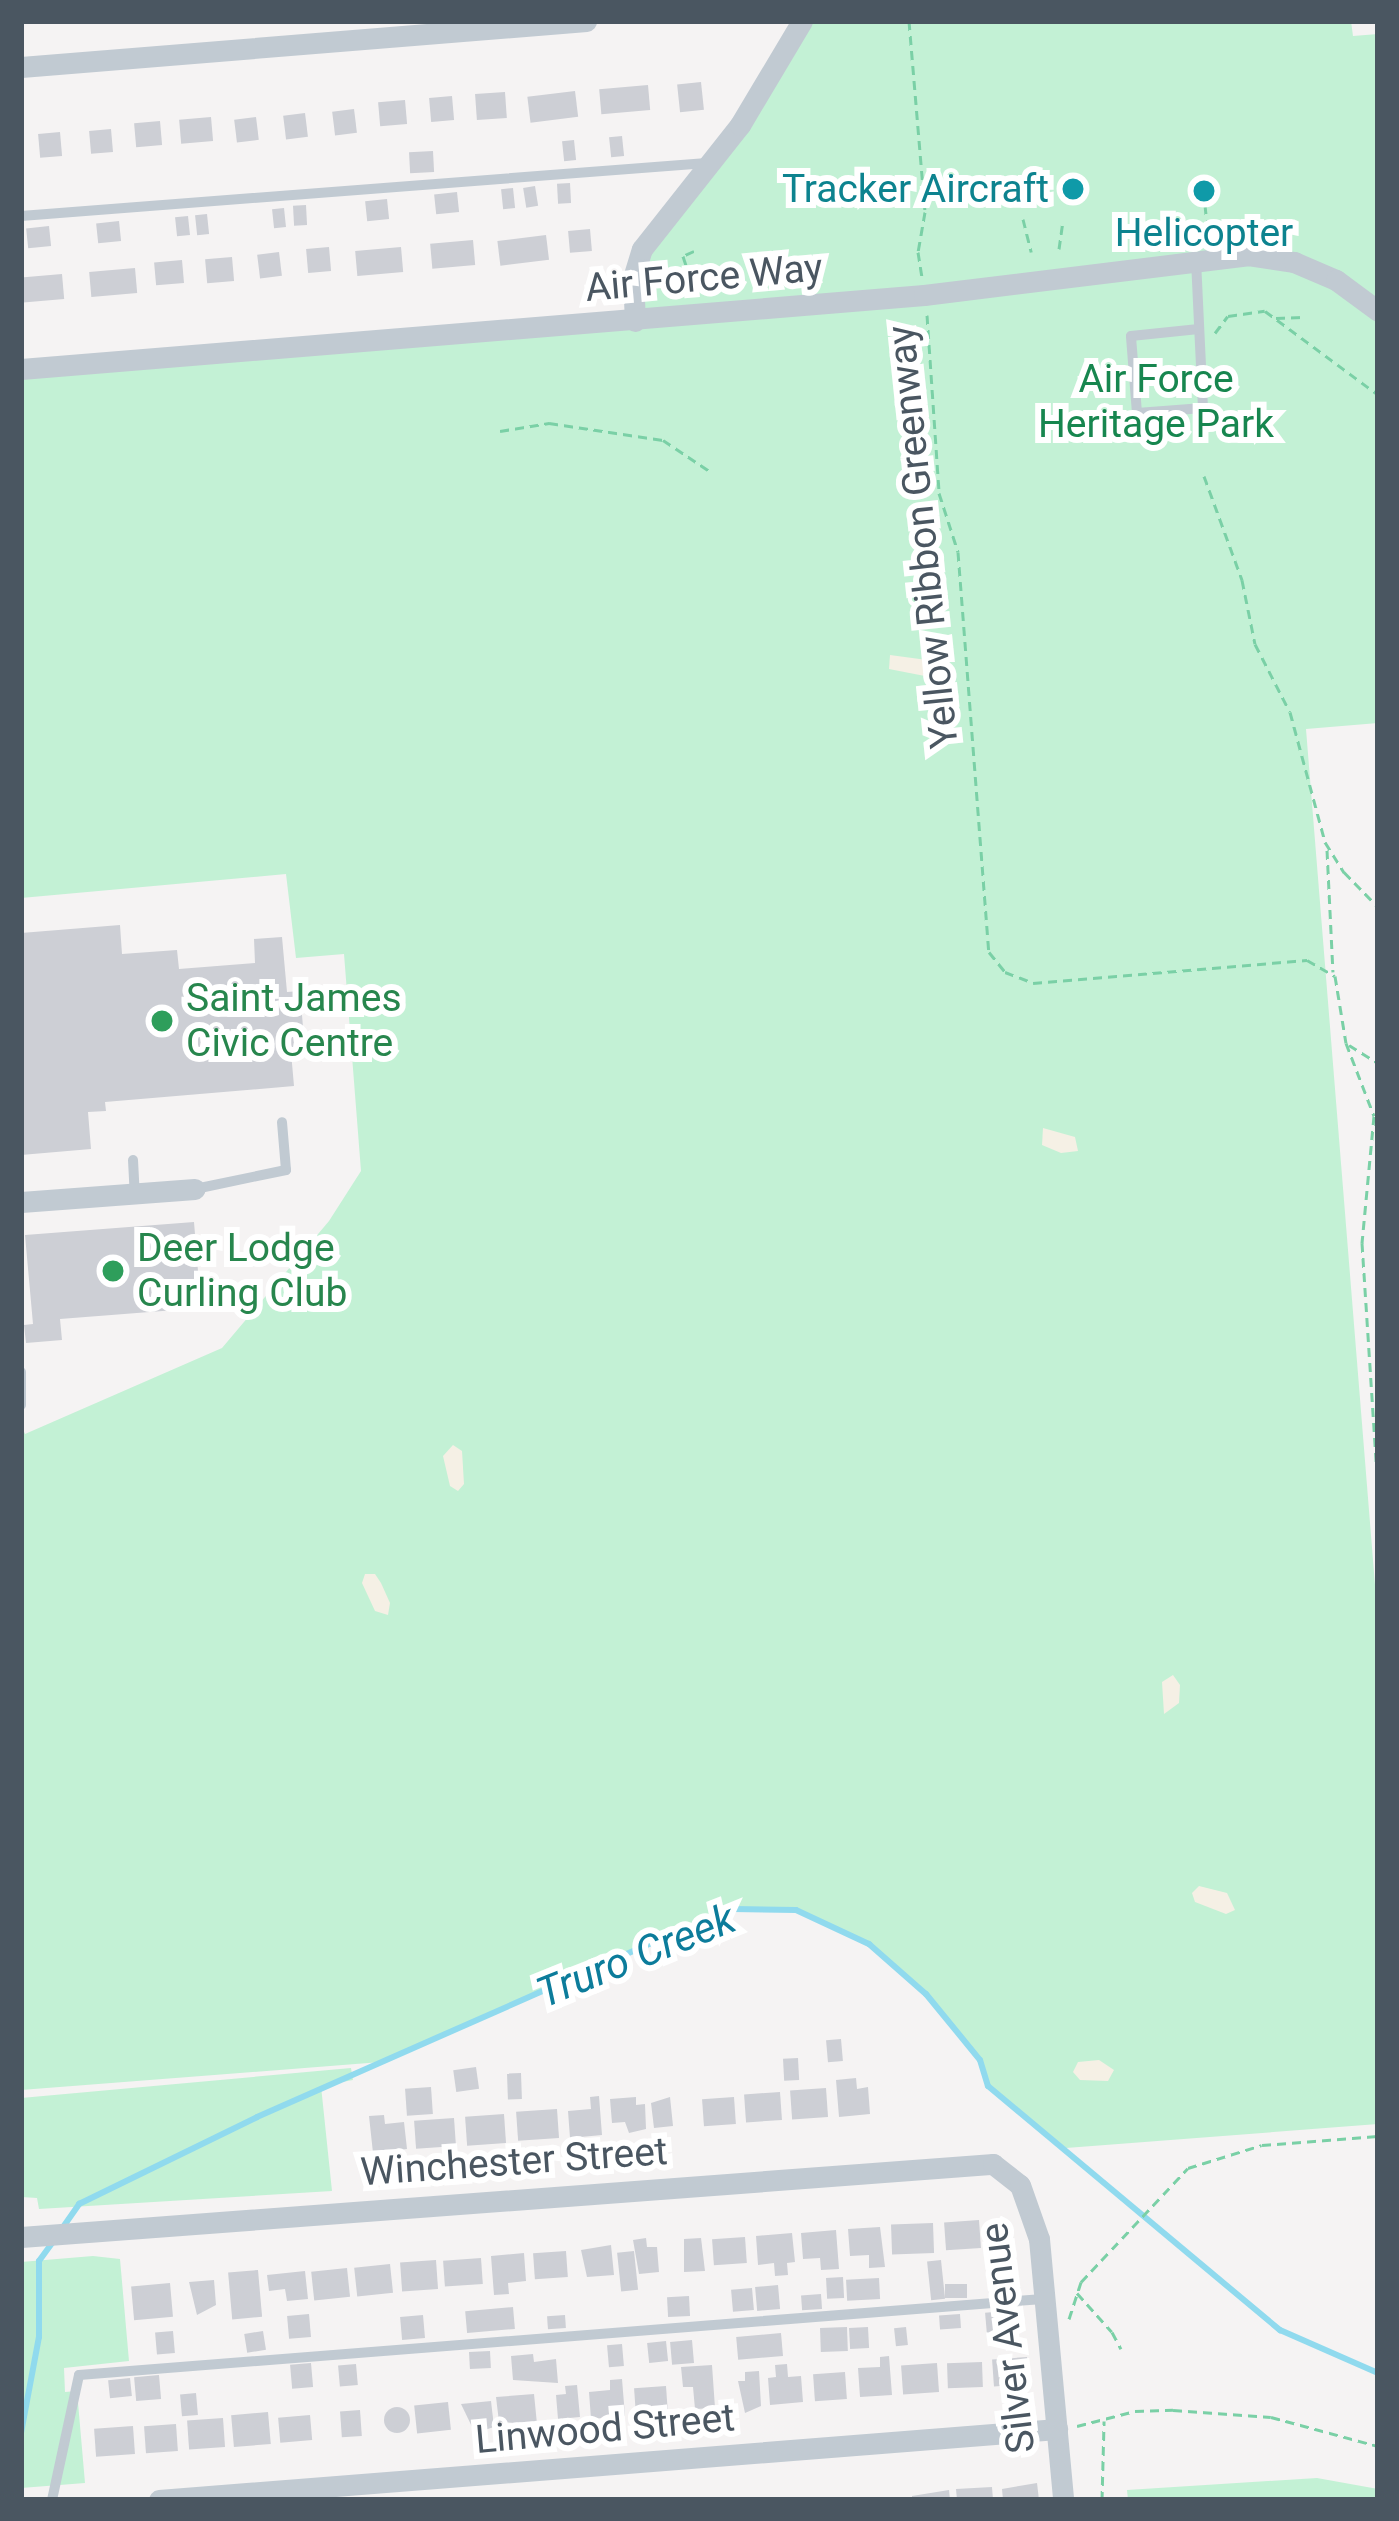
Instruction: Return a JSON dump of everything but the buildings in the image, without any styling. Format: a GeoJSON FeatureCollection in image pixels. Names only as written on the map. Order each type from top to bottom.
{"type":"FeatureCollection","features":[{"type":"Feature","properties":{"kind":"street"},"geometry":{"type":"LineString","coordinates":[[21,67],[586,21]]}},
{"type":"Feature","properties":{"kind":"street"},"geometry":{"type":"LineString","coordinates":[[635,321],[638,258],[753,106],[802,21]]}},
{"type":"Feature","properties":{"kind":"street","name":"Air Force Way"},"geometry":{"type":"LineString","coordinates":[[21,370],[924,295],[1249,255],[1294,262],[1369,298],[1378,311]]}},
{"type":"Feature","properties":{"kind":"street"},"geometry":{"type":"LineString","coordinates":[[21,1202],[195,1189]]}},
{"type":"Feature","properties":{"kind":"street","name":"Winchester Street"},"geometry":{"type":"LineString","coordinates":[[26,2236],[980,2162],[1010,2173]]}},
{"type":"Feature","properties":{"kind":"street","name":"Silver Avenue"},"geometry":{"type":"LineString","coordinates":[[1010,2173],[1028,2201],[1046,2299],[1063,2500]]}},
{"type":"Feature","properties":{"kind":"street","name":"Linwood Street"},"geometry":{"type":"LineString","coordinates":[[159,2500],[1057,2429]]}},
{"type":"Feature","properties":{"kind":"lane"},"geometry":{"type":"LineString","coordinates":[[21,216],[711,163]]}},
{"type":"Feature","properties":{"kind":"lane"},"geometry":{"type":"LineString","coordinates":[[1196,260],[1203,408],[1137,413],[1131,336],[1199,329]]}},
{"type":"Feature","properties":{"kind":"lane"},"geometry":{"type":"LineString","coordinates":[[195,1189],[286,1170],[281,1122]]}},
{"type":"Feature","properties":{"kind":"lane"},"geometry":{"type":"LineString","coordinates":[[133,1160],[135,1193]]}},
{"type":"Feature","properties":{"kind":"lane"},"geometry":{"type":"LineString","coordinates":[[21,1372],[21,1406]]}},
{"type":"Feature","properties":{"kind":"lane"},"geometry":{"type":"LineString","coordinates":[[52,2500],[79,2375],[1046,2299]]}},
{"type":"Feature","properties":{"kind":"path","name":"Yellow Ribbon Greenway"},"geometry":{"type":"LineString","coordinates":[[909,21],[925,212],[918,252],[939,493],[958,552],[986,938],[992,959],[1014,977],[1033,983],[1300,961],[1333,974]]}},
{"type":"Feature","properties":{"kind":"path"},"geometry":{"type":"LineString","coordinates":[[1205,205],[1208,232]]}},
{"type":"Feature","properties":{"kind":"path"},"geometry":{"type":"LineString","coordinates":[[1023,219],[1031,252]]}},
{"type":"Feature","properties":{"kind":"path"},"geometry":{"type":"LineString","coordinates":[[1059,249],[1063,220]]}},
{"type":"Feature","properties":{"kind":"path"},"geometry":{"type":"LineString","coordinates":[[694,251],[683,256],[690,278],[700,281]]}},
{"type":"Feature","properties":{"kind":"path"},"geometry":{"type":"LineString","coordinates":[[1214,334],[1228,316],[1265,311],[1376,393]]}},
{"type":"Feature","properties":{"kind":"path"},"geometry":{"type":"LineString","coordinates":[[1274,318],[1303,317]]}},
{"type":"Feature","properties":{"kind":"path"},"geometry":{"type":"LineString","coordinates":[[500,431],[549,423],[663,440],[711,472]]}},
{"type":"Feature","properties":{"kind":"path"},"geometry":{"type":"LineString","coordinates":[[1204,476],[1242,580],[1255,644],[1290,712],[1310,801],[1327,844],[1344,872],[1378,908]]}},
{"type":"Feature","properties":{"kind":"path"},"geometry":{"type":"LineString","coordinates":[[1327,844],[1333,974],[1342,995],[1346,1043],[1373,1107],[1362,1243],[1378,1492]]}},
{"type":"Feature","properties":{"kind":"path"},"geometry":{"type":"LineString","coordinates":[[1346,1043],[1378,1063]]}},
{"type":"Feature","properties":{"kind":"path"},"geometry":{"type":"LineString","coordinates":[[1371,1143],[1378,1140]]}},
{"type":"Feature","properties":{"kind":"path"},"geometry":{"type":"LineString","coordinates":[[1068,2325],[1076,2292],[1120,2237],[1167,2187],[1198,2164],[1254,2146],[1378,2136]]}},
{"type":"Feature","properties":{"kind":"path"},"geometry":{"type":"LineString","coordinates":[[1076,2292],[1121,2349]]}},
{"type":"Feature","properties":{"kind":"path"},"geometry":{"type":"LineString","coordinates":[[1057,2429],[1150,2410],[1271,2417],[1378,2446]]}},
{"type":"Feature","properties":{"kind":"path"},"geometry":{"type":"LineString","coordinates":[[1102,2500],[1104,2420]]}},
{"type":"Feature","properties":{"kind":"green space","name":"Air Force Heritage Park"},"geometry":{"type":"Polygon","coordinates":[[[802,21],[1351,21],[1353,36],[1378,34],[1378,723],[1306,729],[1378,1622],[1378,2124],[1066,2148],[988,2086],[980,2060],[927,1995],[869,1945],[796,1910],[733,1909],[381,2062],[21,2090],[21,1425],[25,1434],[222,1348],[329,1221],[361,1171],[344,954],[296,958],[286,874],[21,898],[21,369],[635,321],[633,278],[802,21]]]}},
{"type":"Feature","properties":{"kind":"green space"},"geometry":{"type":"Polygon","coordinates":[[[351,2068],[353,2080],[321,2086],[332,2191],[39,2209],[37,2198],[21,2197],[21,2098],[351,2068]]]}},
{"type":"Feature","properties":{"kind":"green space"},"geometry":{"type":"Polygon","coordinates":[[[93,2256],[120,2259],[129,2361],[64,2368],[65,2392],[77,2391],[85,2483],[21,2488],[21,2262],[93,2256]]]}},
{"type":"Feature","properties":{"kind":"green space"},"geometry":{"type":"Polygon","coordinates":[[[1317,2478],[1378,2489],[1378,2500],[1128,2500],[1127,2490],[1317,2478]]]}},
{"type":"Feature","properties":{"kind":"sand"},"geometry":{"type":"Polygon","coordinates":[[[890,655],[927,660],[930,677],[889,669],[890,655]]]}},
{"type":"Feature","properties":{"kind":"sand"},"geometry":{"type":"Polygon","coordinates":[[[1043,1128],[1075,1137],[1078,1151],[1061,1153],[1042,1145],[1043,1128]]]}},
{"type":"Feature","properties":{"kind":"sand"},"geometry":{"type":"Polygon","coordinates":[[[453,1445],[462,1451],[464,1484],[458,1491],[450,1486],[443,1456],[453,1445]]]}},
{"type":"Feature","properties":{"kind":"sand"},"geometry":{"type":"Polygon","coordinates":[[[365,1574],[375,1574],[381,1583],[390,1603],[388,1615],[375,1611],[362,1583],[365,1574]]]}},
{"type":"Feature","properties":{"kind":"sand"},"geometry":{"type":"Polygon","coordinates":[[[1173,1675],[1180,1685],[1179,1703],[1164,1714],[1162,1682],[1173,1675]]]}},
{"type":"Feature","properties":{"kind":"sand"},"geometry":{"type":"Polygon","coordinates":[[[1199,1886],[1227,1893],[1235,1910],[1226,1914],[1195,1902],[1192,1893],[1199,1886]]]}},
{"type":"Feature","properties":{"kind":"sand"},"geometry":{"type":"Polygon","coordinates":[[[1099,2060],[1114,2070],[1108,2081],[1080,2080],[1073,2072],[1078,2062],[1099,2060]]]}},
{"type":"Feature","properties":{"kind":"waterway","name":"Truro Creek"},"geometry":{"type":"LineString","coordinates":[[61,2230],[79,2204],[257,2117],[656,1941],[733,1909],[796,1910],[869,1944],[926,1994],[980,2060],[988,2086],[1280,2330],[1378,2373]]}},
{"type":"Feature","properties":{"kind":"waterway","name":"Truro Creek"},"geometry":{"type":"LineString","coordinates":[[21,2433],[39,2337],[39,2261],[54,2240]]}},
{"type":"Feature","properties":{"kind":"place","name":"Tracker Aircraft"},"geometry":{"type":"Point","coordinates":[1073,189]}},
{"type":"Feature","properties":{"kind":"place","name":"Helicopter"},"geometry":{"type":"Point","coordinates":[1204,191]}},
{"type":"Feature","properties":{"kind":"place","name":"Saint James Civic Centre"},"geometry":{"type":"Point","coordinates":[162,1021]}},
{"type":"Feature","properties":{"kind":"place","name":"Deer Lodge Curling Club"},"geometry":{"type":"Point","coordinates":[113,1271]}}]}
